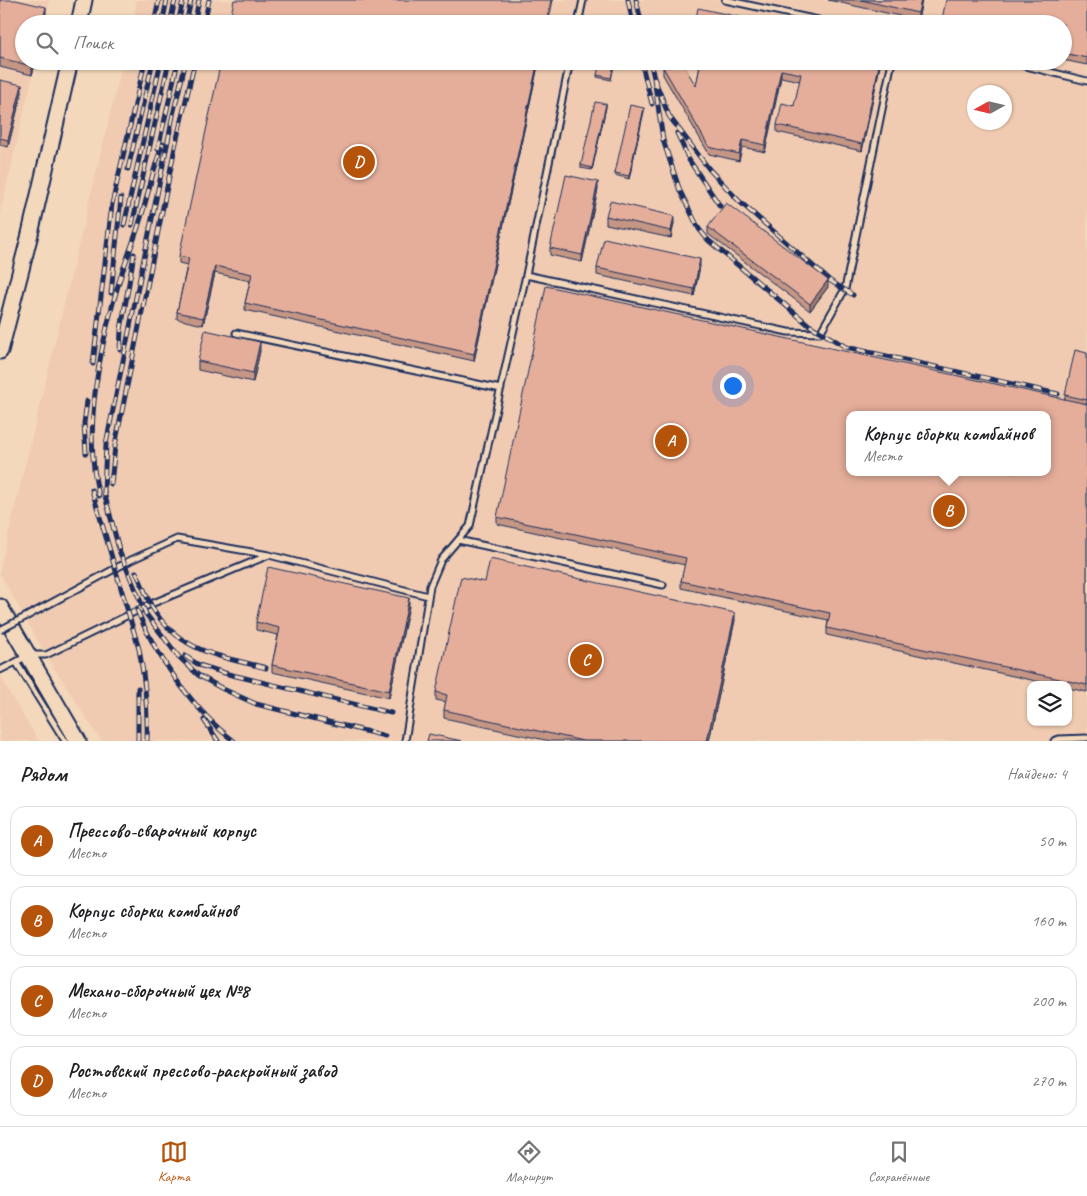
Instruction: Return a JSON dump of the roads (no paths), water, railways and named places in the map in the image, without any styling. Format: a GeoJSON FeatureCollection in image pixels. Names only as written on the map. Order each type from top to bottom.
{"type":"FeatureCollection","features":[{"type":"Feature","properties":{"kind":"main road"},"geometry":{"type":"LineString","coordinates":[[81,15],[84,0]]}},
{"type":"Feature","properties":{"kind":"main road"},"geometry":{"type":"LineString","coordinates":[[0,351],[29,238],[68,70]]}},
{"type":"Feature","properties":{"kind":"main road"},"geometry":{"type":"LineString","coordinates":[[0,607],[22,659],[78,741]]}},
{"type":"Feature","properties":{"kind":"lane"},"geometry":{"type":"LineString","coordinates":[[580,15],[582,0]]}},
{"type":"Feature","properties":{"kind":"lane"},"geometry":{"type":"LineString","coordinates":[[725,0],[796,15]]}},
{"type":"Feature","properties":{"kind":"lane"},"geometry":{"type":"LineString","coordinates":[[405,741],[430,586],[441,560],[470,526],[526,275],[568,70]]}},
{"type":"Feature","properties":{"kind":"lane"},"geometry":{"type":"LineString","coordinates":[[526,275],[788,332],[820,333],[845,289],[890,70]]}},
{"type":"Feature","properties":{"kind":"lane"},"geometry":{"type":"LineString","coordinates":[[1042,70],[1087,81]]}},
{"type":"Feature","properties":{"kind":"lane"},"geometry":{"type":"LineString","coordinates":[[236,333],[501,389]]}},
{"type":"Feature","properties":{"kind":"lane"},"geometry":{"type":"LineString","coordinates":[[0,630],[131,560],[177,539],[269,555],[428,596]]}},
{"type":"Feature","properties":{"kind":"lane"},"geometry":{"type":"LineString","coordinates":[[458,540],[663,585]]}},
{"type":"Feature","properties":{"kind":"lane"},"geometry":{"type":"LineString","coordinates":[[0,670],[22,659],[46,655],[151,604],[269,555]]}},
{"type":"Feature","properties":{"kind":"lane"},"geometry":{"type":"LineString","coordinates":[[22,659],[65,741]]}},
{"type":"Feature","properties":{"kind":"lane"},"geometry":{"type":"LineString","coordinates":[[1054,741],[1058,739],[1087,738]]}},
{"type":"Feature","properties":{"kind":"railway"},"geometry":{"type":"LineString","coordinates":[[156,15],[159,0]]}},
{"type":"Feature","properties":{"kind":"railway"},"geometry":{"type":"LineString","coordinates":[[164,15],[167,0]]}},
{"type":"Feature","properties":{"kind":"railway"},"geometry":{"type":"LineString","coordinates":[[172,15],[175,0]]}},
{"type":"Feature","properties":{"kind":"railway"},"geometry":{"type":"LineString","coordinates":[[180,15],[183,0]]}},
{"type":"Feature","properties":{"kind":"railway"},"geometry":{"type":"LineString","coordinates":[[188,15],[191,0]]}},
{"type":"Feature","properties":{"kind":"railway"},"geometry":{"type":"LineString","coordinates":[[196,15],[199,0]]}},
{"type":"Feature","properties":{"kind":"railway"},"geometry":{"type":"LineString","coordinates":[[206,15],[209,0]]}},
{"type":"Feature","properties":{"kind":"railway"},"geometry":{"type":"LineString","coordinates":[[628,0],[631,15]]}},
{"type":"Feature","properties":{"kind":"railway"},"geometry":{"type":"LineString","coordinates":[[636,0],[640,15]]}},
{"type":"Feature","properties":{"kind":"railway"},"geometry":{"type":"LineString","coordinates":[[93,364],[112,204],[143,70]]}},
{"type":"Feature","properties":{"kind":"railway"},"geometry":{"type":"LineString","coordinates":[[128,169],[151,70]]}},
{"type":"Feature","properties":{"kind":"railway"},"geometry":{"type":"LineString","coordinates":[[124,225],[159,70]]}},
{"type":"Feature","properties":{"kind":"railway"},"geometry":{"type":"LineString","coordinates":[[132,225],[167,70]]}},
{"type":"Feature","properties":{"kind":"railway"},"geometry":{"type":"LineString","coordinates":[[158,149],[176,70]]}},
{"type":"Feature","properties":{"kind":"railway"},"geometry":{"type":"LineString","coordinates":[[171,123],[184,70]]}},
{"type":"Feature","properties":{"kind":"railway"},"geometry":{"type":"LineString","coordinates":[[111,484],[115,446],[175,147],[193,70]]}},
{"type":"Feature","properties":{"kind":"railway"},"geometry":{"type":"LineString","coordinates":[[643,70],[652,104]]}},
{"type":"Feature","properties":{"kind":"railway"},"geometry":{"type":"LineString","coordinates":[[652,70],[669,116],[709,169],[739,201],[829,280],[853,295]]}},
{"type":"Feature","properties":{"kind":"railway"},"geometry":{"type":"LineString","coordinates":[[654,78],[663,140],[680,191],[699,229],[708,240],[809,325],[846,347],[1058,394]]}},
{"type":"Feature","properties":{"kind":"railway"},"geometry":{"type":"LineString","coordinates":[[173,116],[106,444],[104,492],[120,553],[146,614],[178,656],[198,675],[256,704],[385,736]]}},
{"type":"Feature","properties":{"kind":"railway"},"geometry":{"type":"LineString","coordinates":[[677,133],[689,160],[720,206]]}},
{"type":"Feature","properties":{"kind":"railway"},"geometry":{"type":"LineString","coordinates":[[99,496],[92,444],[93,416],[100,360],[105,333],[119,282],[137,231],[163,144]]}},
{"type":"Feature","properties":{"kind":"railway"},"geometry":{"type":"LineString","coordinates":[[111,293],[121,198]]}},
{"type":"Feature","properties":{"kind":"railway"},"geometry":{"type":"LineString","coordinates":[[120,350],[121,330],[134,254]]}},
{"type":"Feature","properties":{"kind":"railway"},"geometry":{"type":"LineString","coordinates":[[86,453],[84,423],[87,401]]}},
{"type":"Feature","properties":{"kind":"railway"},"geometry":{"type":"LineString","coordinates":[[92,490],[139,649],[146,695],[147,741]]}},
{"type":"Feature","properties":{"kind":"railway"},"geometry":{"type":"LineString","coordinates":[[136,572],[152,607],[175,634],[202,650],[266,668]]}},
{"type":"Feature","properties":{"kind":"railway"},"geometry":{"type":"LineString","coordinates":[[137,610],[154,645],[178,682],[205,715],[234,741]]}},
{"type":"Feature","properties":{"kind":"railway"},"geometry":{"type":"LineString","coordinates":[[185,656],[199,665],[228,674],[391,713]]}},
{"type":"Feature","properties":{"kind":"railway"},"geometry":{"type":"LineString","coordinates":[[138,688],[138,741]]}},
{"type":"Feature","properties":{"kind":"railway"},"geometry":{"type":"LineString","coordinates":[[204,720],[218,741]]}},
{"type":"Feature","properties":{"kind":"place","name":"Ростовский прессово-раскройный завод"},"geometry":{"type":"Point","coordinates":[359,162]}},
{"type":"Feature","properties":{"kind":"place","name":"Прессово-сварочный корпус"},"geometry":{"type":"Point","coordinates":[671,441]}},
{"type":"Feature","properties":{"kind":"place","name":"Корпус сборки комбайнов"},"geometry":{"type":"Point","coordinates":[949,511]}},
{"type":"Feature","properties":{"kind":"place","name":"Механо-сборочный цех №8"},"geometry":{"type":"Point","coordinates":[586,660]}}]}
